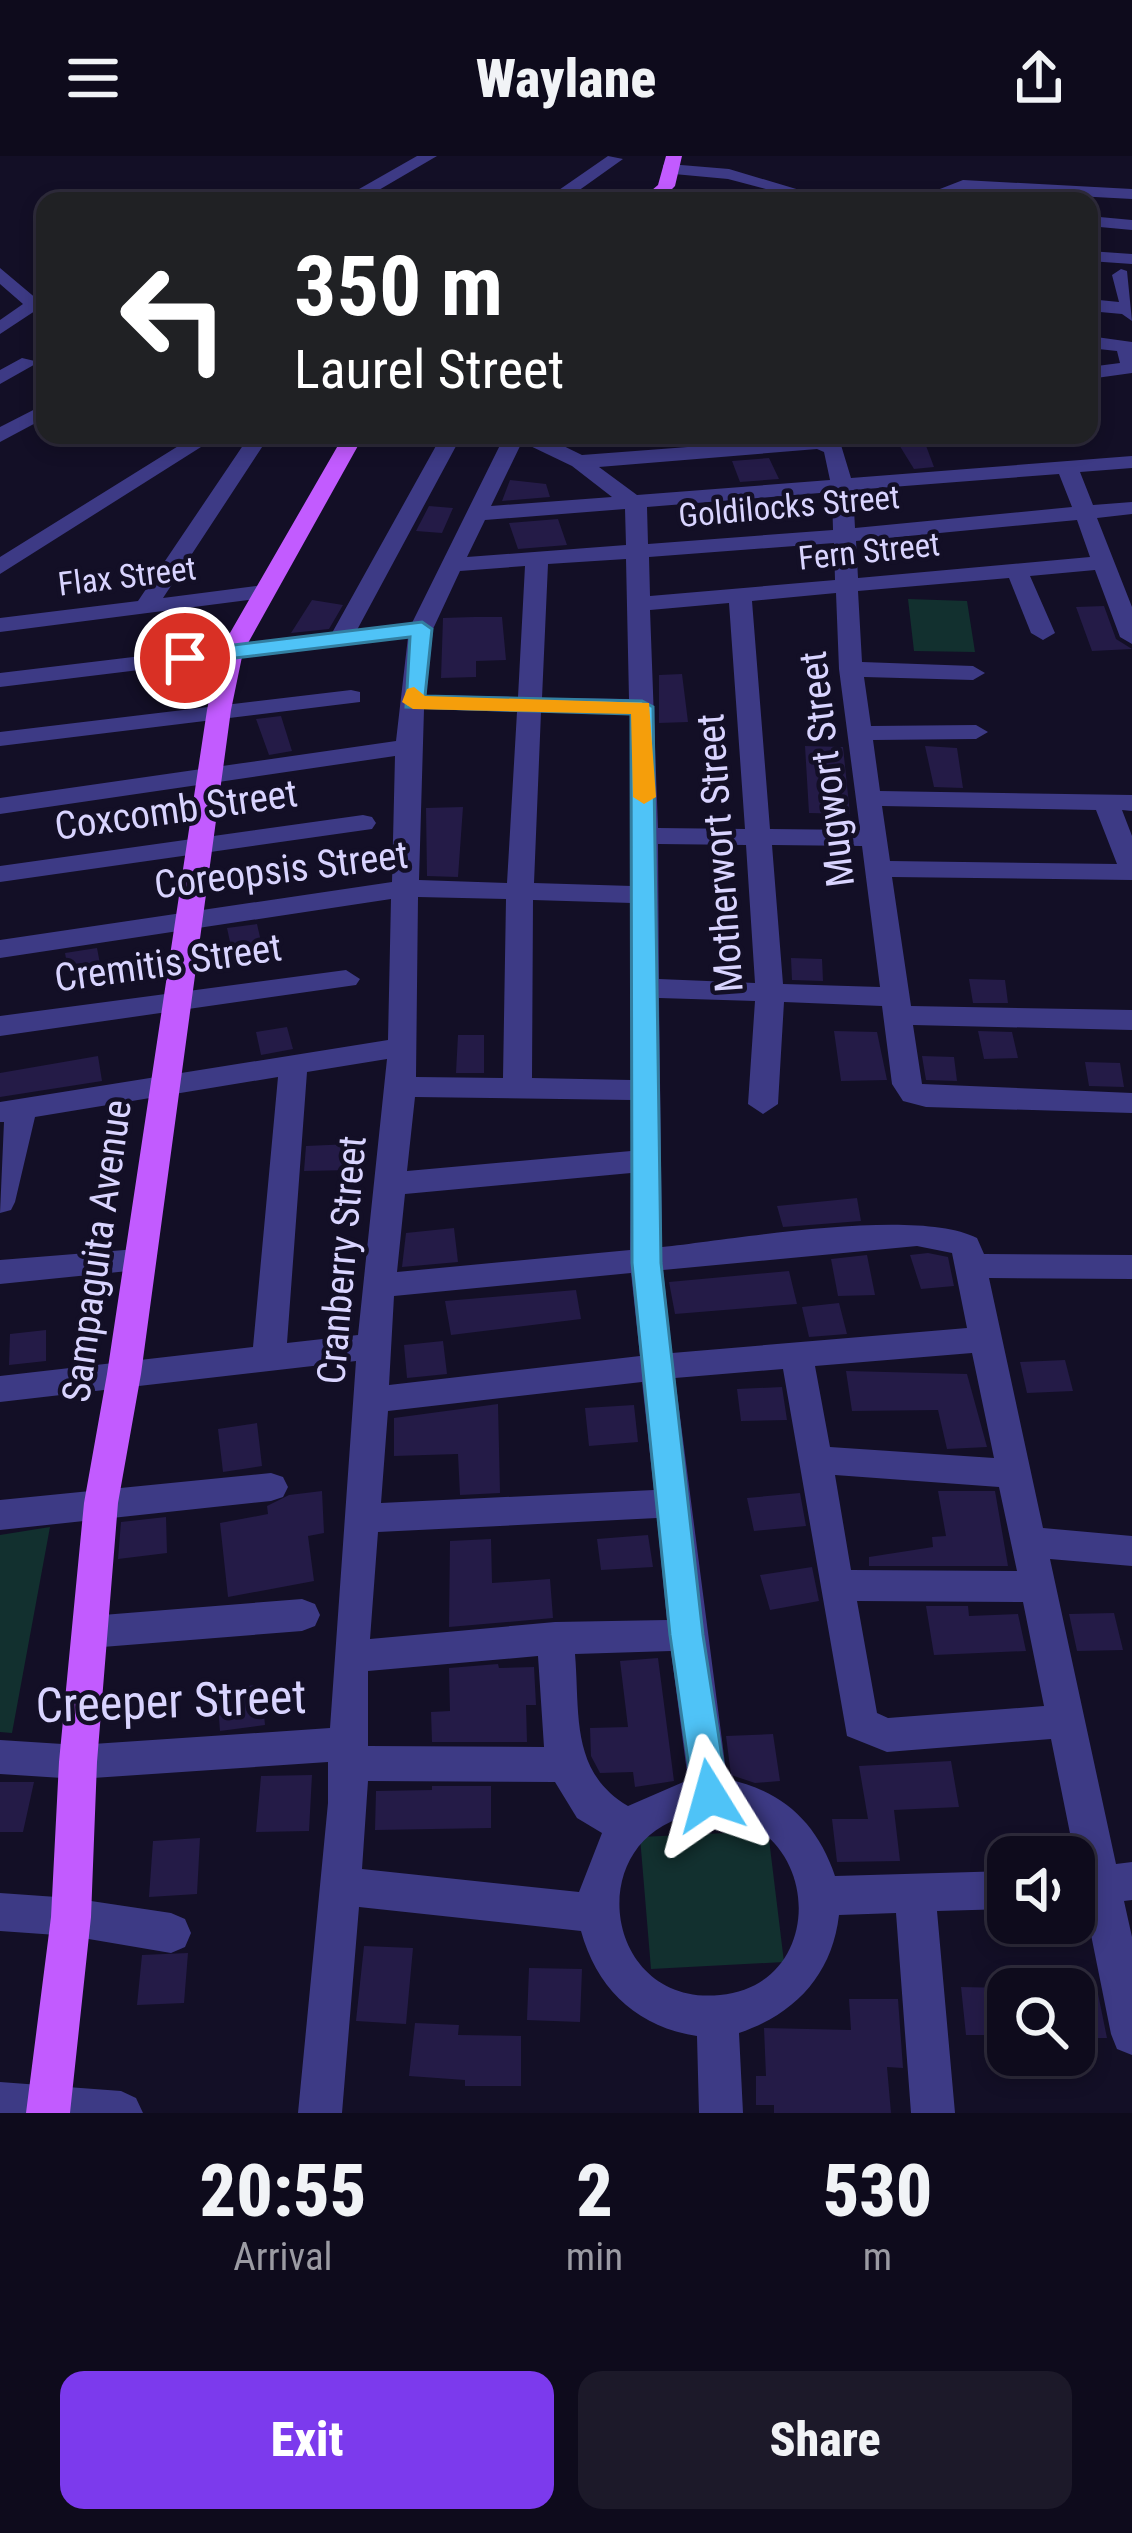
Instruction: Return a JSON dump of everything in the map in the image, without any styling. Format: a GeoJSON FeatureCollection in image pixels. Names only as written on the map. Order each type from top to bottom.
{"type":"FeatureCollection","features":[{"type":"Feature","properties":{"kind":"main road"},"geometry":{"type":"LineString","coordinates":[[648,161],[672,163],[671,180],[660,192]]}},
{"type":"Feature","properties":{"kind":"main road","name":"Sampaguita Avenue"},"geometry":{"type":"LineString","coordinates":[[49,2111],[71,1917],[78,1762],[100,1503],[124,1374],[219,710],[231,652],[349,444]]}},
{"type":"Feature","properties":{"kind":"street"},"geometry":{"type":"LineString","coordinates":[[363,192],[429,156]]}},
{"type":"Feature","properties":{"kind":"street"},"geometry":{"type":"LineString","coordinates":[[566,192],[615,159]]}},
{"type":"Feature","properties":{"kind":"street"},"geometry":{"type":"LineString","coordinates":[[672,163],[796,192]]}},
{"type":"Feature","properties":{"kind":"street"},"geometry":{"type":"LineString","coordinates":[[1098,194],[1132,194]]}},
{"type":"Feature","properties":{"kind":"street"},"geometry":{"type":"LineString","coordinates":[[1098,222],[1132,225]]}},
{"type":"Feature","properties":{"kind":"street"},"geometry":{"type":"LineString","coordinates":[[1098,306],[1131,312],[1126,267]]}},
{"type":"Feature","properties":{"kind":"street"},"geometry":{"type":"LineString","coordinates":[[0,274],[35,305],[0,328]]}},
{"type":"Feature","properties":{"kind":"street"},"geometry":{"type":"LineString","coordinates":[[1098,343],[1126,346],[1129,370],[1098,373]]}},
{"type":"Feature","properties":{"kind":"street"},"geometry":{"type":"LineString","coordinates":[[0,378],[28,362]]}},
{"type":"Feature","properties":{"kind":"street"},"geometry":{"type":"LineString","coordinates":[[0,436],[36,415]]}},
{"type":"Feature","properties":{"kind":"street"},"geometry":{"type":"LineString","coordinates":[[0,567],[196,444]]}},
{"type":"Feature","properties":{"kind":"street"},"geometry":{"type":"LineString","coordinates":[[145,608],[254,444]]}},
{"type":"Feature","properties":{"kind":"street"},"geometry":{"type":"LineString","coordinates":[[341,637],[447,444]]}},
{"type":"Feature","properties":{"kind":"street","name":"Cranberry Street"},"geometry":{"type":"LineString","coordinates":[[320,2113],[340,1886],[350,1657],[373,1400],[373,1346],[400,1087],[413,702],[422,629],[510,444]]}},
{"type":"Feature","properties":{"kind":"street"},"geometry":{"type":"LineString","coordinates":[[544,444],[579,462],[636,504]]}},
{"type":"Feature","properties":{"kind":"street","name":"Mugwort Street"},"geometry":{"type":"LineString","coordinates":[[579,462],[807,444]]}},
{"type":"Feature","properties":{"kind":"street","name":"Mugwort Street"},"geometry":{"type":"LineString","coordinates":[[822,444],[834,449],[842,487],[851,670],[907,1084],[913,1094],[1132,1102]]}},
{"type":"Feature","properties":{"kind":"street"},"geometry":{"type":"LineString","coordinates":[[475,514],[1132,462]]}},
{"type":"Feature","properties":{"kind":"street"},"geometry":{"type":"LineString","coordinates":[[1068,469],[1132,637]]}},
{"type":"Feature","properties":{"kind":"street"},"geometry":{"type":"LineString","coordinates":[[636,504],[645,836],[646,1263],[687,1635],[710,1796]]}},
{"type":"Feature","properties":{"kind":"street","name":"Goldilocks Street"},"geometry":{"type":"LineString","coordinates":[[452,565],[843,536],[1132,508]]}},
{"type":"Feature","properties":{"kind":"street"},"geometry":{"type":"LineString","coordinates":[[517,1088],[520,892],[537,558]]}},
{"type":"Feature","properties":{"kind":"street","name":"Fern Street"},"geometry":{"type":"LineString","coordinates":[[639,604],[1106,562]]}},
{"type":"Feature","properties":{"kind":"street"},"geometry":{"type":"LineString","coordinates":[[1016,571],[1043,633]]}},
{"type":"Feature","properties":{"kind":"street","name":"Flax Street"},"geometry":{"type":"LineString","coordinates":[[0,625],[263,592]]}},
{"type":"Feature","properties":{"kind":"street","name":"Motherwort Street"},"geometry":{"type":"LineString","coordinates":[[740,598],[770,993],[763,1104]]}},
{"type":"Feature","properties":{"kind":"street"},"geometry":{"type":"LineString","coordinates":[[0,680],[422,629]]}},
{"type":"Feature","properties":{"kind":"street"},"geometry":{"type":"LineString","coordinates":[[851,670],[973,674]]}},
{"type":"Feature","properties":{"kind":"street"},"geometry":{"type":"LineString","coordinates":[[0,739],[351,697]]}},
{"type":"Feature","properties":{"kind":"street"},"geometry":{"type":"LineString","coordinates":[[413,702],[642,707]]}},
{"type":"Feature","properties":{"kind":"street"},"geometry":{"type":"LineString","coordinates":[[859,733],[976,731]]}},
{"type":"Feature","properties":{"kind":"street"},"geometry":{"type":"LineString","coordinates":[[0,806],[408,747]]}},
{"type":"Feature","properties":{"kind":"street"},"geometry":{"type":"LineString","coordinates":[[868,798],[1119,803],[1132,871],[879,869]]}},
{"type":"Feature","properties":{"kind":"street","name":"Coxcomb Street"},"geometry":{"type":"LineString","coordinates":[[0,874],[362,823]]}},
{"type":"Feature","properties":{"kind":"street"},"geometry":{"type":"LineString","coordinates":[[645,836],[874,838]]}},
{"type":"Feature","properties":{"kind":"street","name":"Coreopsis Street"},"geometry":{"type":"LineString","coordinates":[[0,949],[406,889],[645,895]]}},
{"type":"Feature","properties":{"kind":"street","name":"Cremitis Street"},"geometry":{"type":"LineString","coordinates":[[0,1026],[346,979]]}},
{"type":"Feature","properties":{"kind":"street"},"geometry":{"type":"LineString","coordinates":[[646,988],[1132,1019]]}},
{"type":"Feature","properties":{"kind":"street"},"geometry":{"type":"LineString","coordinates":[[0,1202],[11,1111],[401,1047]]}},
{"type":"Feature","properties":{"kind":"street"},"geometry":{"type":"LineString","coordinates":[[269,1357],[293,1067]]}},
{"type":"Feature","properties":{"kind":"street"},"geometry":{"type":"LineString","coordinates":[[400,1087],[646,1090]]}},
{"type":"Feature","properties":{"kind":"street"},"geometry":{"type":"LineString","coordinates":[[389,1184],[645,1161]]}},
{"type":"Feature","properties":{"kind":"street"},"geometry":{"type":"LineString","coordinates":[[382,1285],[917,1234],[960,1242],[972,1266],[1132,2034]]}},
{"type":"Feature","properties":{"kind":"street"},"geometry":{"type":"LineString","coordinates":[[0,1272],[137,1261]]}},
{"type":"Feature","properties":{"kind":"street"},"geometry":{"type":"LineString","coordinates":[[972,1266],[1132,1267]]}},
{"type":"Feature","properties":{"kind":"street"},"geometry":{"type":"LineString","coordinates":[[373,1400],[658,1367],[988,1340]]}},
{"type":"Feature","properties":{"kind":"street"},"geometry":{"type":"LineString","coordinates":[[0,1389],[373,1346]]}},
{"type":"Feature","properties":{"kind":"street"},"geometry":{"type":"LineString","coordinates":[[797,1357],[860,1724],[872,1733],[1068,1721]]}},
{"type":"Feature","properties":{"kind":"street"},"geometry":{"type":"LineString","coordinates":[[814,1460],[1016,1474]]}},
{"type":"Feature","properties":{"kind":"street"},"geometry":{"type":"LineString","coordinates":[[0,1515],[271,1487]]}},
{"type":"Feature","properties":{"kind":"street"},"geometry":{"type":"LineString","coordinates":[[363,1518],[673,1503]]}},
{"type":"Feature","properties":{"kind":"street"},"geometry":{"type":"LineString","coordinates":[[1030,1542],[1132,1551]]}},
{"type":"Feature","properties":{"kind":"street"},"geometry":{"type":"LineString","coordinates":[[836,1585],[1040,1587]]}},
{"type":"Feature","properties":{"kind":"street"},"geometry":{"type":"LineString","coordinates":[[90,1633],[302,1615]]}},
{"type":"Feature","properties":{"kind":"street"},"geometry":{"type":"LineString","coordinates":[[350,1657],[555,1638],[687,1635]]}},
{"type":"Feature","properties":{"kind":"street"},"geometry":{"type":"LineString","coordinates":[[555,1638],[565,1765],[590,1805],[628,1826]]}},
{"type":"Feature","properties":{"kind":"street","name":"Creeper Street"},"geometry":{"type":"LineString","coordinates":[[0,1757],[78,1762],[347,1753],[565,1765]]}},
{"type":"Feature","properties":{"kind":"street"},"geometry":{"type":"LineString","coordinates":[[710,1796],[750,1806],[778,1823],[801,1846],[822,1896],[818,1940],[804,1970],[781,1994],[751,2009],[717,2015],[681,2011],[649,1996],[623,1974],[604,1945],[596,1913],[597,1881],[608,1851],[628,1826],[654,1808],[710,1796]]}},
{"type":"Feature","properties":{"kind":"street"},"geometry":{"type":"LineString","coordinates":[[340,1886],[596,1913]]}},
{"type":"Feature","properties":{"kind":"street"},"geometry":{"type":"LineString","coordinates":[[822,1896],[987,1891]]}},
{"type":"Feature","properties":{"kind":"street"},"geometry":{"type":"LineString","coordinates":[[915,1894],[933,2113]]}},
{"type":"Feature","properties":{"kind":"street"},"geometry":{"type":"LineString","coordinates":[[0,1912],[71,1917],[171,1933]]}},
{"type":"Feature","properties":{"kind":"street"},"geometry":{"type":"LineString","coordinates":[[717,2015],[721,2113]]}},
{"type":"Feature","properties":{"kind":"street"},"geometry":{"type":"LineString","coordinates":[[0,2104],[122,2113]]}},
{"type":"Feature","properties":{"kind":"green space"},"geometry":{"type":"Polygon","coordinates":[[[908,599],[967,601],[975,652],[914,651],[908,599]]]}},
{"type":"Feature","properties":{"kind":"green space"},"geometry":{"type":"Polygon","coordinates":[[[50,1527],[12,1733],[0,1732],[0,1535],[50,1527]]]}},
{"type":"Feature","properties":{"kind":"green space"},"geometry":{"type":"Polygon","coordinates":[[[768,1831],[784,1962],[651,1969],[640,1837],[768,1831]]]}},
{"type":"Feature","properties":{"kind":"building"},"geometry":{"type":"Polygon","coordinates":[[[899,444],[925,444],[934,467],[914,469],[899,444]]]}},
{"type":"Feature","properties":{"kind":"building"},"geometry":{"type":"Polygon","coordinates":[[[769,458],[779,479],[740,482],[732,461],[769,458]]]}},
{"type":"Feature","properties":{"kind":"building"},"geometry":{"type":"Polygon","coordinates":[[[510,480],[546,484],[550,497],[502,501],[510,480]]]}},
{"type":"Feature","properties":{"kind":"building"},"geometry":{"type":"Polygon","coordinates":[[[429,506],[453,508],[442,533],[416,531],[429,506]]]}},
{"type":"Feature","properties":{"kind":"building"},"geometry":{"type":"Polygon","coordinates":[[[558,519],[567,545],[518,549],[509,523],[558,519]]]}},
{"type":"Feature","properties":{"kind":"building"},"geometry":{"type":"Polygon","coordinates":[[[312,600],[343,605],[329,629],[291,633],[312,600]]]}},
{"type":"Feature","properties":{"kind":"building"},"geometry":{"type":"Polygon","coordinates":[[[1104,606],[1116,639],[1132,649],[1092,651],[1076,607],[1104,606]]]}},
{"type":"Feature","properties":{"kind":"building"},"geometry":{"type":"Polygon","coordinates":[[[502,617],[506,660],[476,661],[476,677],[441,678],[443,618],[502,617]]]}},
{"type":"Feature","properties":{"kind":"building"},"geometry":{"type":"Polygon","coordinates":[[[682,674],[688,722],[659,723],[659,675],[682,674]]]}},
{"type":"Feature","properties":{"kind":"building"},"geometry":{"type":"Polygon","coordinates":[[[281,716],[292,751],[269,755],[256,719],[281,716]]]}},
{"type":"Feature","properties":{"kind":"building"},"geometry":{"type":"Polygon","coordinates":[[[805,746],[843,747],[850,814],[809,813],[805,746]]]}},
{"type":"Feature","properties":{"kind":"building"},"geometry":{"type":"Polygon","coordinates":[[[925,746],[957,748],[963,788],[934,787],[925,746]]]}},
{"type":"Feature","properties":{"kind":"building"},"geometry":{"type":"Polygon","coordinates":[[[463,807],[458,877],[427,876],[426,808],[463,807]]]}},
{"type":"Feature","properties":{"kind":"building"},"geometry":{"type":"Polygon","coordinates":[[[257,924],[262,946],[232,951],[227,928],[257,924]]]}},
{"type":"Feature","properties":{"kind":"building"},"geometry":{"type":"Polygon","coordinates":[[[97,948],[101,969],[69,975],[65,953],[97,948]]]}},
{"type":"Feature","properties":{"kind":"building"},"geometry":{"type":"Polygon","coordinates":[[[791,958],[822,959],[823,981],[792,980],[791,958]]]}},
{"type":"Feature","properties":{"kind":"building"},"geometry":{"type":"Polygon","coordinates":[[[969,979],[1005,980],[1008,1003],[973,1003],[969,979]]]}},
{"type":"Feature","properties":{"kind":"building"},"geometry":{"type":"Polygon","coordinates":[[[287,1027],[293,1049],[261,1055],[256,1032],[287,1027]]]}},
{"type":"Feature","properties":{"kind":"building"},"geometry":{"type":"Polygon","coordinates":[[[834,1031],[877,1032],[887,1080],[841,1081],[834,1031]]]}},
{"type":"Feature","properties":{"kind":"building"},"geometry":{"type":"Polygon","coordinates":[[[978,1031],[1012,1032],[1018,1058],[984,1059],[978,1031]]]}},
{"type":"Feature","properties":{"kind":"building"},"geometry":{"type":"Polygon","coordinates":[[[458,1035],[484,1035],[484,1073],[456,1073],[458,1035]]]}},
{"type":"Feature","properties":{"kind":"building"},"geometry":{"type":"Polygon","coordinates":[[[98,1056],[102,1081],[0,1097],[0,1073],[98,1056]]]}},
{"type":"Feature","properties":{"kind":"building"},"geometry":{"type":"Polygon","coordinates":[[[922,1056],[954,1057],[957,1081],[926,1080],[922,1056]]]}},
{"type":"Feature","properties":{"kind":"building"},"geometry":{"type":"Polygon","coordinates":[[[1085,1062],[1120,1063],[1124,1087],[1089,1086],[1085,1062]]]}},
{"type":"Feature","properties":{"kind":"building"},"geometry":{"type":"Polygon","coordinates":[[[351,1144],[350,1170],[304,1171],[306,1146],[351,1144]]]}},
{"type":"Feature","properties":{"kind":"building"},"geometry":{"type":"Polygon","coordinates":[[[857,1198],[861,1221],[783,1227],[777,1206],[857,1198]]]}},
{"type":"Feature","properties":{"kind":"building"},"geometry":{"type":"Polygon","coordinates":[[[454,1228],[458,1262],[402,1267],[406,1233],[454,1228]]]}},
{"type":"Feature","properties":{"kind":"building"},"geometry":{"type":"Polygon","coordinates":[[[867,1255],[875,1295],[838,1296],[831,1259],[867,1255]]]}},
{"type":"Feature","properties":{"kind":"building"},"geometry":{"type":"Polygon","coordinates":[[[910,1255],[948,1257],[954,1286],[921,1289],[910,1255]]]}},
{"type":"Feature","properties":{"kind":"building"},"geometry":{"type":"Polygon","coordinates":[[[789,1271],[797,1304],[675,1314],[669,1282],[789,1271]]]}},
{"type":"Feature","properties":{"kind":"building"},"geometry":{"type":"Polygon","coordinates":[[[576,1290],[581,1319],[451,1335],[445,1301],[576,1290]]]}},
{"type":"Feature","properties":{"kind":"building"},"geometry":{"type":"Polygon","coordinates":[[[839,1303],[847,1334],[809,1337],[802,1307],[839,1303]]]}},
{"type":"Feature","properties":{"kind":"building"},"geometry":{"type":"Polygon","coordinates":[[[46,1330],[46,1361],[9,1365],[10,1334],[46,1330]]]}},
{"type":"Feature","properties":{"kind":"building"},"geometry":{"type":"Polygon","coordinates":[[[443,1341],[447,1374],[407,1378],[404,1345],[443,1341]]]}},
{"type":"Feature","properties":{"kind":"building"},"geometry":{"type":"Polygon","coordinates":[[[1065,1360],[1073,1391],[1027,1393],[1020,1362],[1065,1360]]]}},
{"type":"Feature","properties":{"kind":"building"},"geometry":{"type":"Polygon","coordinates":[[[846,1371],[967,1374],[987,1447],[947,1449],[938,1410],[852,1411],[846,1371]]]}},
{"type":"Feature","properties":{"kind":"building"},"geometry":{"type":"Polygon","coordinates":[[[782,1387],[787,1420],[741,1421],[737,1389],[782,1387]]]}},
{"type":"Feature","properties":{"kind":"building"},"geometry":{"type":"Polygon","coordinates":[[[498,1404],[500,1493],[460,1495],[458,1454],[394,1456],[394,1418],[498,1404]]]}},
{"type":"Feature","properties":{"kind":"building"},"geometry":{"type":"Polygon","coordinates":[[[634,1405],[638,1442],[589,1446],[585,1408],[634,1405]]]}},
{"type":"Feature","properties":{"kind":"building"},"geometry":{"type":"Polygon","coordinates":[[[257,1423],[262,1466],[223,1472],[218,1429],[257,1423]]]}},
{"type":"Feature","properties":{"kind":"building"},"geometry":{"type":"Polygon","coordinates":[[[322,1491],[324,1533],[308,1536],[314,1581],[228,1597],[220,1523],[268,1514],[267,1506],[289,1495],[322,1491]]]}},
{"type":"Feature","properties":{"kind":"building"},"geometry":{"type":"Polygon","coordinates":[[[938,1491],[995,1491],[1008,1566],[869,1566],[869,1557],[933,1547],[932,1537],[946,1536],[938,1491]]]}},
{"type":"Feature","properties":{"kind":"building"},"geometry":{"type":"Polygon","coordinates":[[[800,1493],[806,1526],[754,1531],[747,1498],[800,1493]]]}},
{"type":"Feature","properties":{"kind":"building"},"geometry":{"type":"Polygon","coordinates":[[[166,1517],[167,1553],[118,1559],[121,1522],[166,1517]]]}},
{"type":"Feature","properties":{"kind":"building"},"geometry":{"type":"Polygon","coordinates":[[[648,1535],[653,1567],[601,1570],[597,1539],[648,1535]]]}},
{"type":"Feature","properties":{"kind":"building"},"geometry":{"type":"Polygon","coordinates":[[[491,1539],[492,1583],[550,1579],[553,1618],[449,1627],[450,1541],[491,1539]]]}},
{"type":"Feature","properties":{"kind":"building"},"geometry":{"type":"Polygon","coordinates":[[[812,1567],[819,1601],[770,1610],[760,1575],[812,1567]]]}},
{"type":"Feature","properties":{"kind":"building"},"geometry":{"type":"Polygon","coordinates":[[[926,1606],[968,1606],[969,1616],[1018,1614],[1026,1651],[934,1655],[926,1606]]]}},
{"type":"Feature","properties":{"kind":"building"},"geometry":{"type":"Polygon","coordinates":[[[1114,1613],[1123,1650],[1077,1651],[1069,1614],[1114,1613]]]}},
{"type":"Feature","properties":{"kind":"building"},"geometry":{"type":"Polygon","coordinates":[[[658,1658],[674,1781],[635,1787],[633,1772],[600,1773],[591,1756],[590,1728],[628,1727],[620,1661],[658,1658]]]}},
{"type":"Feature","properties":{"kind":"building"},"geometry":{"type":"Polygon","coordinates":[[[498,1664],[499,1668],[534,1667],[536,1705],[526,1705],[527,1742],[432,1742],[431,1712],[450,1711],[449,1668],[498,1664]]]}},
{"type":"Feature","properties":{"kind":"building"},"geometry":{"type":"Polygon","coordinates":[[[261,1684],[265,1725],[220,1731],[217,1691],[261,1684]]]}},
{"type":"Feature","properties":{"kind":"building"},"geometry":{"type":"Polygon","coordinates":[[[773,1734],[780,1781],[755,1783],[731,1775],[726,1736],[773,1734]]]}},
{"type":"Feature","properties":{"kind":"building"},"geometry":{"type":"Polygon","coordinates":[[[951,1761],[959,1807],[894,1810],[900,1861],[837,1862],[832,1819],[868,1819],[859,1766],[951,1761]]]}},
{"type":"Feature","properties":{"kind":"building"},"geometry":{"type":"Polygon","coordinates":[[[312,1775],[309,1831],[256,1832],[261,1776],[312,1775]]]}},
{"type":"Feature","properties":{"kind":"building"},"geometry":{"type":"Polygon","coordinates":[[[0,1782],[34,1782],[23,1832],[0,1832],[0,1782]]]}},
{"type":"Feature","properties":{"kind":"building"},"geometry":{"type":"Polygon","coordinates":[[[432,1786],[491,1786],[491,1828],[375,1830],[376,1791],[432,1790],[432,1786]]]}},
{"type":"Feature","properties":{"kind":"building"},"geometry":{"type":"Polygon","coordinates":[[[200,1838],[197,1894],[149,1897],[153,1841],[200,1838]]]}},
{"type":"Feature","properties":{"kind":"building"},"geometry":{"type":"Polygon","coordinates":[[[364,1946],[413,1948],[406,2024],[356,2021],[364,1946]]]}},
{"type":"Feature","properties":{"kind":"building"},"geometry":{"type":"Polygon","coordinates":[[[188,1953],[184,2003],[137,2005],[142,1955],[188,1953]]]}},
{"type":"Feature","properties":{"kind":"building"},"geometry":{"type":"Polygon","coordinates":[[[529,1968],[582,1969],[580,2022],[527,2020],[529,1968]]]}},
{"type":"Feature","properties":{"kind":"building"},"geometry":{"type":"Polygon","coordinates":[[[1095,1984],[1096,1984],[1107,2038],[1095,2038],[1095,1984]]]}},
{"type":"Feature","properties":{"kind":"building"},"geometry":{"type":"Polygon","coordinates":[[[961,1987],[987,1988],[987,2035],[966,2035],[961,1987]]]}},
{"type":"Feature","properties":{"kind":"building"},"geometry":{"type":"Polygon","coordinates":[[[849,1999],[898,1999],[903,2068],[887,2067],[891,2113],[774,2113],[774,2105],[756,2105],[756,2076],[766,2076],[764,2028],[851,2030],[849,1999]]]}},
{"type":"Feature","properties":{"kind":"building"},"geometry":{"type":"Polygon","coordinates":[[[415,2023],[459,2025],[458,2035],[521,2036],[521,2086],[465,2086],[465,2080],[409,2076],[415,2023]]]}},
{"type":"Feature","properties":{"kind":"slow traffic"},"geometry":{"type":"LineString","coordinates":[[414,693],[413,702],[642,707],[644,797]]}},
{"type":"Feature","properties":{"kind":"route"},"geometry":{"type":"LineString","coordinates":[[185,658],[422,629],[413,702],[642,707],[646,1263],[687,1635],[710,1796]]}}]}
